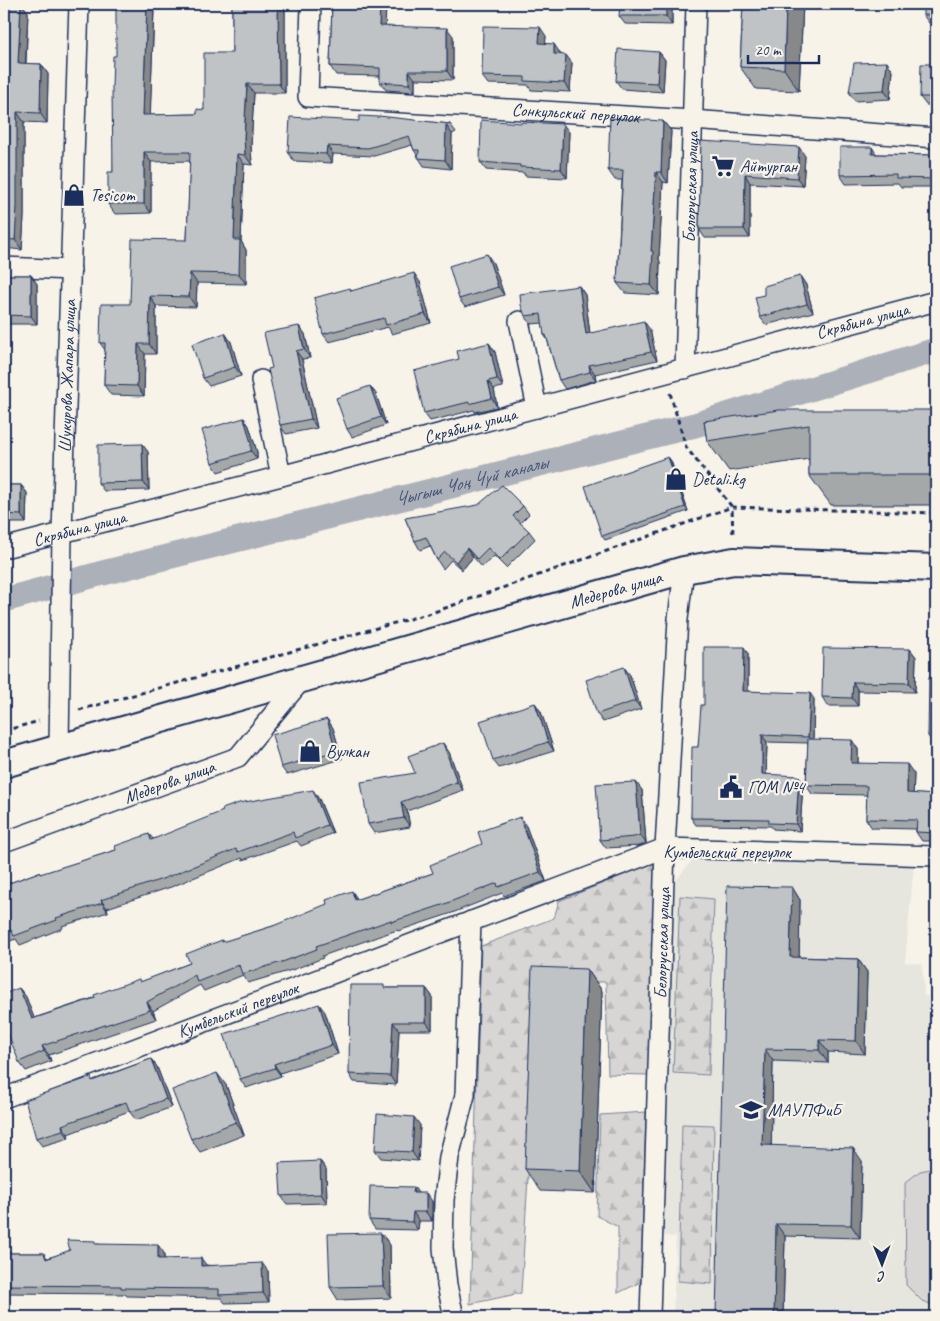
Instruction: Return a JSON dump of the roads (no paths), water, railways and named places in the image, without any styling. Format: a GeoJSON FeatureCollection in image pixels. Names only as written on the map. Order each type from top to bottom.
{"type":"FeatureCollection","features":[{"type":"Feature","properties":{"kind":"main road","name":"Медерова улица"},"geometry":{"type":"LineString","coordinates":[[4,764],[684,570],[734,561],[936,568]]}},
{"type":"Feature","properties":{"kind":"street","name":"Шукурова Жапара улица"},"geometry":{"type":"LineString","coordinates":[[59,748],[62,532],[79,4]]}},
{"type":"Feature","properties":{"kind":"street","name":"Сонкульский переулок"},"geometry":{"type":"LineString","coordinates":[[311,4],[308,97],[692,120],[936,138]]}},
{"type":"Feature","properties":{"kind":"street","name":"Белорусская улица"},"geometry":{"type":"LineString","coordinates":[[685,369],[696,4]]}},
{"type":"Feature","properties":{"kind":"street"},"geometry":{"type":"LineString","coordinates":[[4,267],[71,270]]}},
{"type":"Feature","properties":{"kind":"street","name":"Скрябина улица"},"geometry":{"type":"LineString","coordinates":[[4,548],[936,301]]}},
{"type":"Feature","properties":{"kind":"street"},"geometry":{"type":"LineString","coordinates":[[519,322],[537,408]]}},
{"type":"Feature","properties":{"kind":"street"},"geometry":{"type":"LineString","coordinates":[[260,380],[281,476]]}},
{"type":"Feature","properties":{"kind":"street","name":"Белорусская улица"},"geometry":{"type":"LineString","coordinates":[[650,1317],[665,848],[678,619],[684,570]]}},
{"type":"Feature","properties":{"kind":"street","name":"Медерова улица"},"geometry":{"type":"LineString","coordinates":[[4,842],[238,757],[304,678]]}},
{"type":"Feature","properties":{"kind":"street","name":"Кумбельский переулок"},"geometry":{"type":"LineString","coordinates":[[4,1098],[665,848],[936,856]]}},
{"type":"Feature","properties":{"kind":"street"},"geometry":{"type":"LineString","coordinates":[[454,1317],[447,1285],[443,1248],[444,1200],[449,1157],[465,1095],[471,921]]}},
{"type":"Feature","properties":{"kind":"waterway","name":"Чыгыш Чоң Чүй каналы"},"geometry":{"type":"LineString","coordinates":[[4,600],[99,574],[695,425],[936,350]]}},
{"type":"Feature","properties":{"kind":"place","name":"Айтурган"},"geometry":{"type":"Point","coordinates":[723,166]}},
{"type":"Feature","properties":{"kind":"place","name":"Tesicom"},"geometry":{"type":"Point","coordinates":[74,195]}},
{"type":"Feature","properties":{"kind":"place","name":"Detali.kg"},"geometry":{"type":"Point","coordinates":[676,479]}},
{"type":"Feature","properties":{"kind":"place","name":"Вулкан"},"geometry":{"type":"Point","coordinates":[310,751]}},
{"type":"Feature","properties":{"kind":"place","name":"ГОМ №4"},"geometry":{"type":"Point","coordinates":[731,787]}},
{"type":"Feature","properties":{"kind":"place","name":"МАУПФиБ"},"geometry":{"type":"Point","coordinates":[751,1110]}}]}
